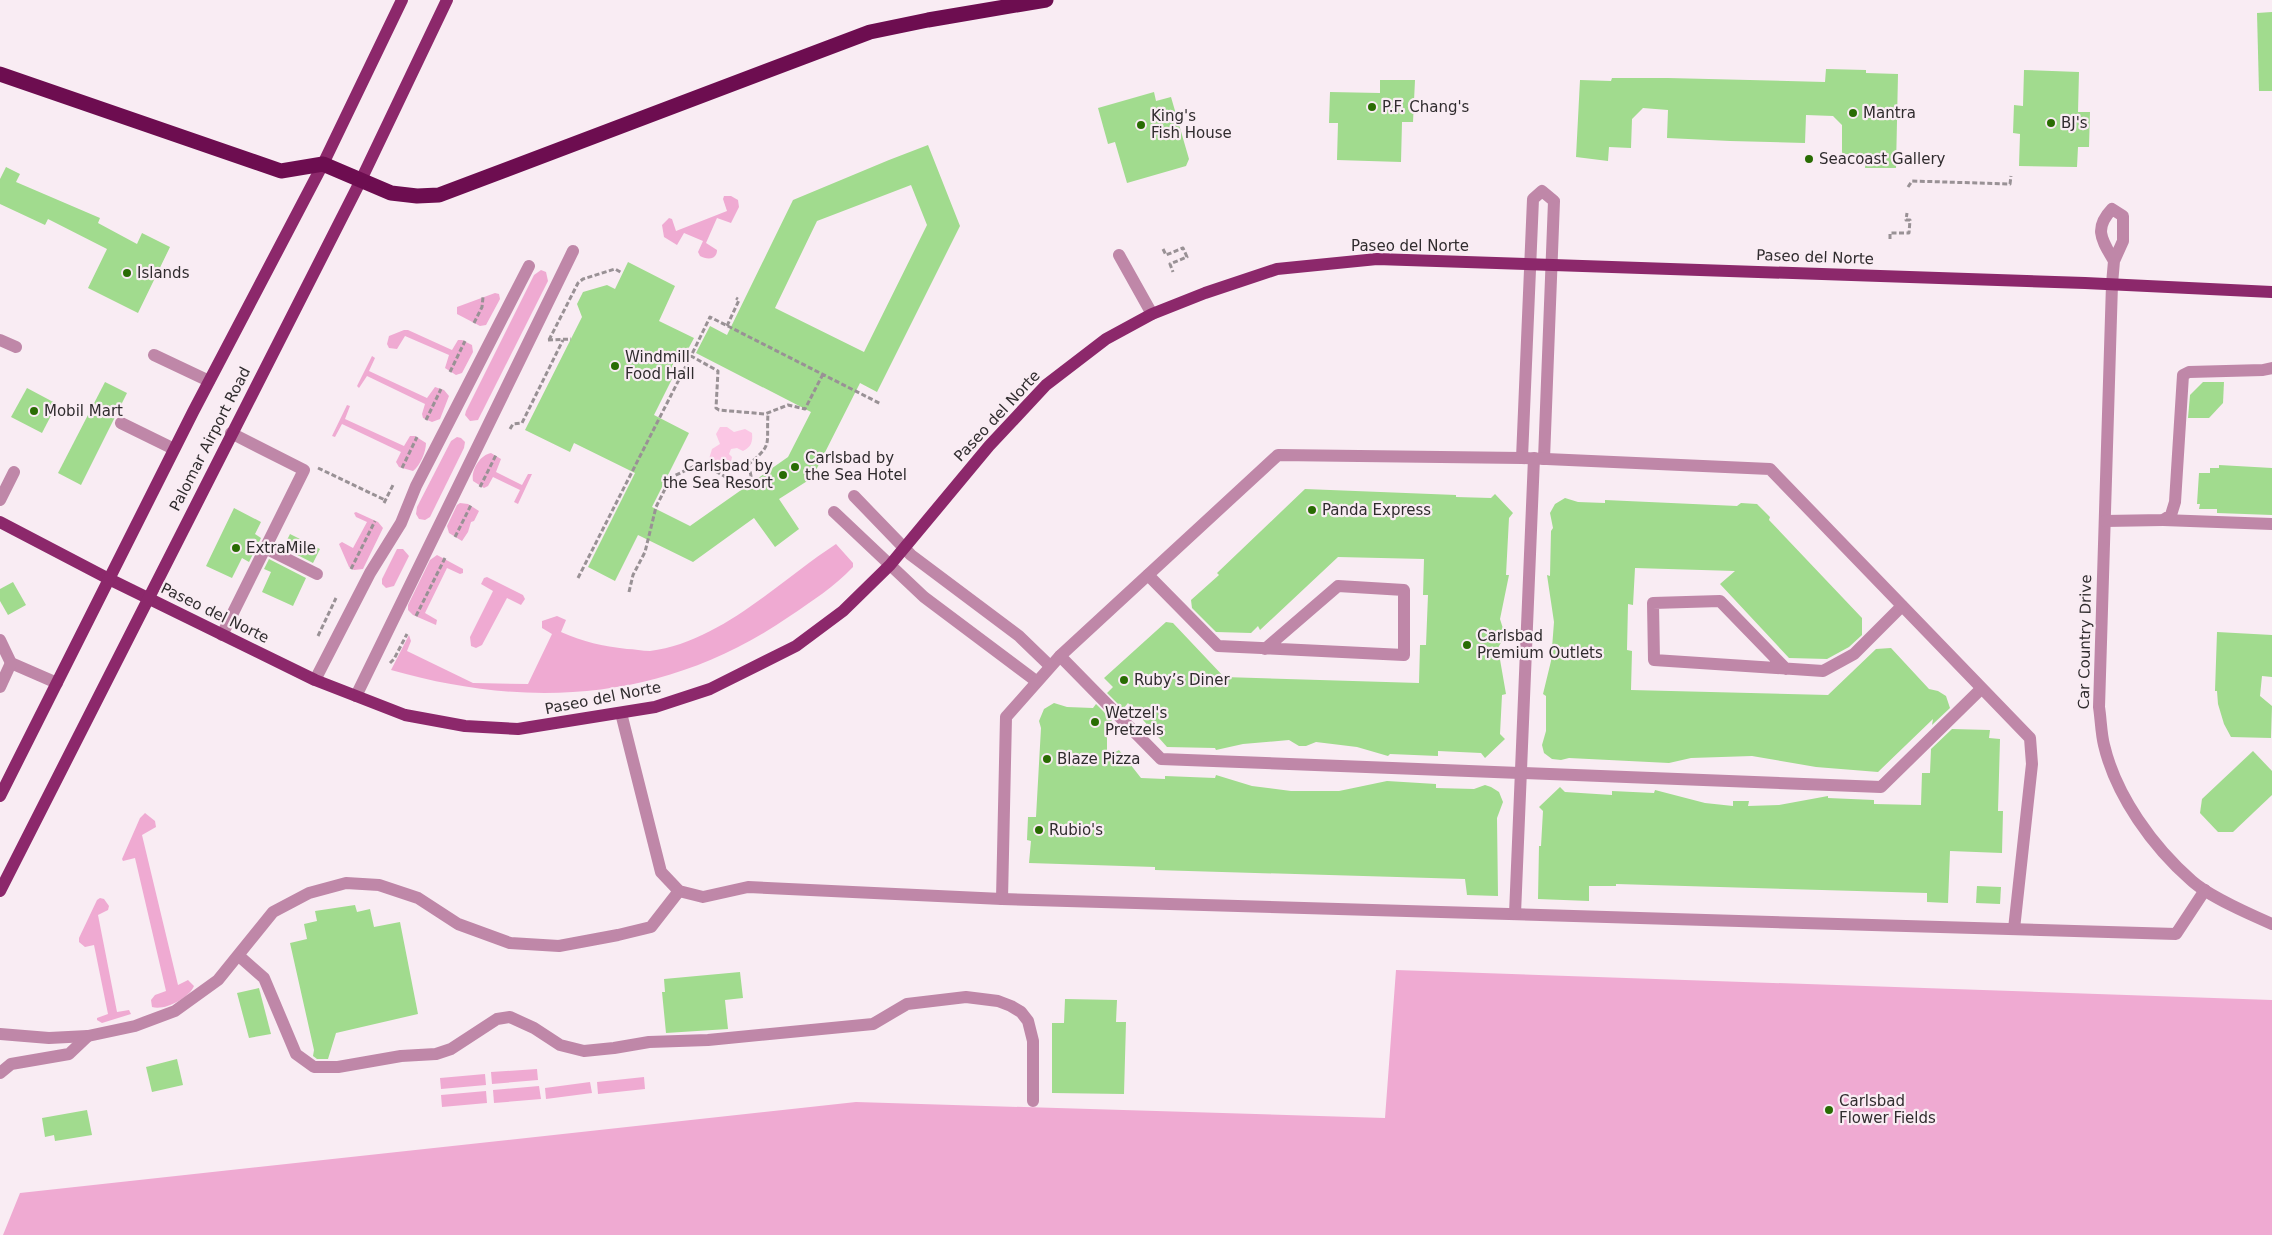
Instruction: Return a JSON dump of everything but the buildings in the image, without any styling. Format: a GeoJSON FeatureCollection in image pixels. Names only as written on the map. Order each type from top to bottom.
{"type":"FeatureCollection","features":[{"type":"Feature","properties":{"kind":"highway"},"geometry":{"type":"LineString","coordinates":[[0,74],[280,171],[324,164],[396,194],[417,196],[439,195],[870,32],[1046,0]]}},
{"type":"Feature","properties":{"kind":"main road","name":"Palomar Airport Road"},"geometry":{"type":"LineString","coordinates":[[0,796],[174,449],[324,164],[402,0]]}},
{"type":"Feature","properties":{"kind":"main road","name":"Palomar Airport Road"},"geometry":{"type":"LineString","coordinates":[[0,891],[361,180],[447,0]]}},
{"type":"Feature","properties":{"kind":"main road","name":"Paseo del Norte"},"geometry":{"type":"LineString","coordinates":[[0,522],[148,598],[315,680],[404,714],[465,726],[518,730],[655,707],[710,688],[796,646],[843,611],[890,565],[989,446],[1046,384],[1106,338],[1152,314],[1205,293],[1277,269],[1377,259],[2112,284],[2272,292]]}},
{"type":"Feature","properties":{"kind":"street"},"geometry":{"type":"LineString","coordinates":[[1515,914],[1533,458],[1529,264],[1532,199],[1542,191],[1554,201],[1552,265],[1533,458]]}},
{"type":"Feature","properties":{"kind":"street"},"geometry":{"type":"LineString","coordinates":[[356,696],[572,251]]}},
{"type":"Feature","properties":{"kind":"street"},"geometry":{"type":"LineString","coordinates":[[1119,255],[1152,314]]}},
{"type":"Feature","properties":{"kind":"street","name":"Car Country Drive"},"geometry":{"type":"LineString","coordinates":[[2114,261],[2099,708],[2104,746],[2122,792],[2151,839],[2193,882],[2245,913],[2272,924]]}},
{"type":"Feature","properties":{"kind":"street"},"geometry":{"type":"LineString","coordinates":[[315,680],[370,573],[401,522],[416,486],[529,266]]}},
{"type":"Feature","properties":{"kind":"street"},"geometry":{"type":"LineString","coordinates":[[0,340],[16,347]]}},
{"type":"Feature","properties":{"kind":"street"},"geometry":{"type":"LineString","coordinates":[[154,355],[209,381]]}},
{"type":"Feature","properties":{"kind":"street"},"geometry":{"type":"LineString","coordinates":[[2163,520],[2170,515],[2175,502],[2183,375],[2189,372],[2263,370],[2272,368]]}},
{"type":"Feature","properties":{"kind":"street"},"geometry":{"type":"LineString","coordinates":[[121,422],[174,449]]}},
{"type":"Feature","properties":{"kind":"street"},"geometry":{"type":"LineString","coordinates":[[222,635],[304,470],[231,433]]}},
{"type":"Feature","properties":{"kind":"street"},"geometry":{"type":"LineString","coordinates":[[1002,899],[1006,718],[1036,681],[1060,656],[1278,456],[1533,458],[1770,469],[2030,738],[2032,764],[2014,929]]}},
{"type":"Feature","properties":{"kind":"street"},"geometry":{"type":"LineString","coordinates":[[0,500],[14,472]]}},
{"type":"Feature","properties":{"kind":"street"},"geometry":{"type":"LineString","coordinates":[[854,496],[933,574],[1018,636],[1050,666]]}},
{"type":"Feature","properties":{"kind":"street"},"geometry":{"type":"LineString","coordinates":[[834,512],[924,596],[1036,681]]}},
{"type":"Feature","properties":{"kind":"street"},"geometry":{"type":"LineString","coordinates":[[2105,522],[2163,520],[2272,524]]}},
{"type":"Feature","properties":{"kind":"street"},"geometry":{"type":"LineString","coordinates":[[265,548],[317,574]]}},
{"type":"Feature","properties":{"kind":"street"},"geometry":{"type":"LineString","coordinates":[[1148,575],[1218,646],[1265,649],[1404,655],[1404,590],[1338,586],[1265,649]]}},
{"type":"Feature","properties":{"kind":"street"},"geometry":{"type":"LineString","coordinates":[[1786,669],[1720,601],[1653,603],[1654,660],[1824,672],[1854,654],[1902,606]]}},
{"type":"Feature","properties":{"kind":"street"},"geometry":{"type":"LineString","coordinates":[[0,640],[11,663],[57,683]]}},
{"type":"Feature","properties":{"kind":"street"},"geometry":{"type":"LineString","coordinates":[[1060,656],[1161,759],[1881,787],[1981,689]]}},
{"type":"Feature","properties":{"kind":"street"},"geometry":{"type":"LineString","coordinates":[[0,688],[11,663]]}},
{"type":"Feature","properties":{"kind":"street"},"geometry":{"type":"LineString","coordinates":[[621,713],[661,872],[679,891],[703,897],[748,887],[1002,899],[2176,934],[2205,890]]}},
{"type":"Feature","properties":{"kind":"street"},"geometry":{"type":"LineString","coordinates":[[0,1034],[49,1038],[88,1036],[134,1026],[175,1011],[218,980],[273,912],[309,893],[346,883],[379,885],[418,898],[458,924],[510,943],[559,946],[652,927],[679,891]]}},
{"type":"Feature","properties":{"kind":"street"},"geometry":{"type":"LineString","coordinates":[[238,956],[264,978],[296,1054],[314,1066],[338,1067],[401,1056],[436,1054],[451,1049],[497,1019],[510,1017],[534,1028],[560,1045],[584,1051],[649,1042],[708,1040],[873,1024],[907,1004],[966,997],[998,1001],[1012,1006],[1021,1012],[1028,1021],[1033,1041],[1033,1100]]}},
{"type":"Feature","properties":{"kind":"street"},"geometry":{"type":"LineString","coordinates":[[0,1073],[11,1064],[69,1054],[88,1036]]}},
{"type":"Feature","properties":{"kind":"path"},"geometry":{"type":"LineString","coordinates":[[1908,187],[1912,181],[2010,184],[2011,176]]}},
{"type":"Feature","properties":{"kind":"path"},"geometry":{"type":"LineString","coordinates":[[1890,239],[1890,233],[1909,233],[1910,220],[1906,220],[1907,213]]}},
{"type":"Feature","properties":{"kind":"path"},"geometry":{"type":"LineString","coordinates":[[1163,250],[1166,255],[1183,248],[1186,257],[1170,264],[1172,272]]}},
{"type":"Feature","properties":{"kind":"path"},"geometry":{"type":"LineString","coordinates":[[549,340],[578,283],[583,278],[615,269],[622,273]]}},
{"type":"Feature","properties":{"kind":"path"},"geometry":{"type":"LineString","coordinates":[[474,323],[482,307],[483,297]]}},
{"type":"Feature","properties":{"kind":"path"},"geometry":{"type":"LineString","coordinates":[[727,326],[740,300],[736,298]]}},
{"type":"Feature","properties":{"kind":"path"},"geometry":{"type":"LineString","coordinates":[[578,578],[692,356],[710,317],[881,404]]}},
{"type":"Feature","properties":{"kind":"path"},"geometry":{"type":"LineString","coordinates":[[540,340],[571,339]]}},
{"type":"Feature","properties":{"kind":"path"},"geometry":{"type":"LineString","coordinates":[[510,429],[513,424],[522,423],[563,340]]}},
{"type":"Feature","properties":{"kind":"path"},"geometry":{"type":"LineString","coordinates":[[450,372],[465,341]]}},
{"type":"Feature","properties":{"kind":"path"},"geometry":{"type":"LineString","coordinates":[[692,356],[718,371],[716,408],[719,410],[765,414],[788,405],[805,408],[823,374]]}},
{"type":"Feature","properties":{"kind":"path"},"geometry":{"type":"LineString","coordinates":[[426,420],[441,389]]}},
{"type":"Feature","properties":{"kind":"path"},"geometry":{"type":"LineString","coordinates":[[629,592],[633,576],[645,552],[656,507],[674,476],[701,464],[721,476],[732,479],[738,486],[744,486],[751,476],[750,470],[745,467],[764,451],[768,444],[768,413]]}},
{"type":"Feature","properties":{"kind":"path"},"geometry":{"type":"LineString","coordinates":[[402,468],[417,437]]}},
{"type":"Feature","properties":{"kind":"path"},"geometry":{"type":"LineString","coordinates":[[480,487],[496,455]]}},
{"type":"Feature","properties":{"kind":"path"},"geometry":{"type":"LineString","coordinates":[[318,468],[385,501],[393,485]]}},
{"type":"Feature","properties":{"kind":"path"},"geometry":{"type":"LineString","coordinates":[[455,537],[471,505]]}},
{"type":"Feature","properties":{"kind":"path"},"geometry":{"type":"LineString","coordinates":[[351,569],[375,521]]}},
{"type":"Feature","properties":{"kind":"path"},"geometry":{"type":"LineString","coordinates":[[416,616],[444,558]]}},
{"type":"Feature","properties":{"kind":"path"},"geometry":{"type":"LineString","coordinates":[[318,636],[336,598]]}},
{"type":"Feature","properties":{"kind":"path"},"geometry":{"type":"LineString","coordinates":[[384,668],[394,659],[407,634]]}},
{"type":"Feature","properties":{"kind":"shaded area"},"geometry":{"type":"Polygon","coordinates":[[[724,196],[731,196],[738,200],[739,207],[731,223],[717,218],[706,243],[717,250],[715,256],[706,258],[700,256],[698,252],[703,241],[684,233],[677,245],[664,237],[662,225],[669,218],[672,219],[676,231],[727,211],[723,199],[724,196]]]}},
{"type":"Feature","properties":{"kind":"shaded area"},"geometry":{"type":"Polygon","coordinates":[[[541,270],[546,272],[548,281],[478,420],[470,421],[465,415],[466,411],[534,275],[541,270]]]}},
{"type":"Feature","properties":{"kind":"shaded area"},"geometry":{"type":"Polygon","coordinates":[[[495,293],[499,294],[500,299],[486,325],[480,326],[457,314],[457,307],[495,293]]]}},
{"type":"Feature","properties":{"kind":"shaded area"},"geometry":{"type":"Polygon","coordinates":[[[408,330],[452,350],[458,340],[462,340],[472,345],[473,352],[462,373],[456,375],[445,368],[449,355],[405,336],[397,349],[389,348],[387,344],[389,336],[408,330]]]}},
{"type":"Feature","properties":{"kind":"shaded area"},"geometry":{"type":"Polygon","coordinates":[[[372,356],[375,358],[369,371],[427,398],[435,387],[444,390],[449,396],[440,419],[432,422],[423,418],[422,414],[425,404],[367,376],[359,388],[357,386],[372,356]]]}},
{"type":"Feature","properties":{"kind":"shaded area"},"geometry":{"type":"Polygon","coordinates":[[[347,405],[350,406],[345,419],[404,446],[410,436],[415,436],[426,443],[422,459],[416,469],[413,471],[399,467],[396,462],[401,452],[342,424],[335,437],[332,436],[347,405]]]}},
{"type":"Feature","properties":{"kind":"shaded area"},"geometry":{"type":"Polygon","coordinates":[[[720,427],[727,427],[734,432],[745,429],[752,433],[752,442],[748,448],[743,451],[737,448],[731,449],[729,454],[732,457],[731,462],[726,468],[715,466],[709,459],[712,449],[720,444],[716,434],[720,427]]]}},
{"type":"Feature","properties":{"kind":"shaded area"},"geometry":{"type":"Polygon","coordinates":[[[457,437],[465,442],[464,448],[430,517],[425,520],[419,519],[416,514],[417,507],[451,441],[457,437]]]}},
{"type":"Feature","properties":{"kind":"shaded area"},"geometry":{"type":"Polygon","coordinates":[[[491,453],[501,459],[496,472],[522,485],[528,474],[532,474],[518,504],[514,502],[520,490],[493,477],[488,486],[484,488],[473,481],[473,472],[477,464],[483,457],[491,453]]]}},
{"type":"Feature","properties":{"kind":"shaded area"},"geometry":{"type":"Polygon","coordinates":[[[460,503],[468,504],[479,511],[474,521],[471,522],[468,532],[462,541],[449,533],[447,526],[457,505],[460,503]]]}},
{"type":"Feature","properties":{"kind":"shaded area"},"geometry":{"type":"Polygon","coordinates":[[[356,512],[378,522],[383,528],[363,569],[354,570],[349,567],[339,544],[342,542],[353,548],[367,522],[356,517],[354,513],[356,512]]]}},
{"type":"Feature","properties":{"kind":"shaded area"},"geometry":{"type":"Polygon","coordinates":[[[836,544],[853,563],[853,567],[839,581],[790,616],[743,644],[695,666],[647,681],[597,690],[546,693],[495,690],[443,683],[391,670],[409,635],[411,641],[407,651],[473,683],[528,684],[552,634],[542,628],[542,621],[557,616],[566,620],[561,632],[593,643],[650,651],[676,645],[700,636],[748,608],[836,544]]]}},
{"type":"Feature","properties":{"kind":"shaded area"},"geometry":{"type":"Polygon","coordinates":[[[397,549],[403,549],[409,556],[394,586],[386,588],[382,584],[382,579],[397,549]]]}},
{"type":"Feature","properties":{"kind":"shaded area"},"geometry":{"type":"Polygon","coordinates":[[[437,555],[463,569],[463,573],[460,574],[447,568],[425,613],[437,620],[436,625],[413,615],[408,610],[408,605],[430,560],[437,555]]]}},
{"type":"Feature","properties":{"kind":"shaded area"},"geometry":{"type":"Polygon","coordinates":[[[487,577],[523,595],[525,599],[521,605],[507,598],[482,645],[476,648],[471,646],[470,637],[493,591],[481,584],[484,578],[487,577]]]}},
{"type":"Feature","properties":{"kind":"shaded area"},"geometry":{"type":"Polygon","coordinates":[[[145,813],[155,821],[156,827],[142,835],[178,985],[188,980],[194,986],[182,999],[170,1005],[157,1008],[152,1007],[151,1000],[155,995],[166,991],[135,858],[123,861],[122,859],[140,818],[145,813]]]}},
{"type":"Feature","properties":{"kind":"shaded area"},"geometry":{"type":"Polygon","coordinates":[[[100,898],[104,899],[109,906],[108,910],[98,915],[117,1012],[129,1010],[131,1014],[102,1023],[97,1018],[108,1014],[94,945],[85,947],[79,942],[79,938],[97,900],[100,898]]]}},
{"type":"Feature","properties":{"kind":"shaded area","name":"Carlsbad Flower Fields"},"geometry":{"type":"Polygon","coordinates":[[[1396,970],[2272,1000],[2272,1235],[3,1235],[20,1193],[856,1102],[1385,1118],[1396,970]]]}},
{"type":"Feature","properties":{"kind":"shaded area"},"geometry":{"type":"Polygon","coordinates":[[[537,1069],[538,1080],[492,1084],[491,1072],[537,1069]]]}},
{"type":"Feature","properties":{"kind":"shaded area"},"geometry":{"type":"Polygon","coordinates":[[[485,1074],[486,1085],[441,1089],[440,1078],[485,1074]]]}},
{"type":"Feature","properties":{"kind":"shaded area"},"geometry":{"type":"Polygon","coordinates":[[[644,1077],[645,1089],[598,1094],[597,1082],[644,1077]]]}},
{"type":"Feature","properties":{"kind":"shaded area"},"geometry":{"type":"Polygon","coordinates":[[[590,1082],[592,1093],[546,1099],[545,1088],[590,1082]]]}},
{"type":"Feature","properties":{"kind":"shaded area"},"geometry":{"type":"Polygon","coordinates":[[[539,1086],[541,1099],[494,1103],[493,1090],[539,1086]]]}},
{"type":"Feature","properties":{"kind":"shaded area"},"geometry":{"type":"Polygon","coordinates":[[[486,1091],[487,1103],[442,1107],[441,1095],[486,1091]]]}},
{"type":"Feature","properties":{"kind":"place","name":"P.F. Chang's"},"geometry":{"type":"Point","coordinates":[1372,107]}},
{"type":"Feature","properties":{"kind":"place","name":"Mantra"},"geometry":{"type":"Point","coordinates":[1853,113]}},
{"type":"Feature","properties":{"kind":"place","name":"BJ's"},"geometry":{"type":"Point","coordinates":[2051,123]}},
{"type":"Feature","properties":{"kind":"place","name":"King's Fish House"},"geometry":{"type":"Point","coordinates":[1141,125]}},
{"type":"Feature","properties":{"kind":"place","name":"Seacoast Gallery"},"geometry":{"type":"Point","coordinates":[1809,159]}},
{"type":"Feature","properties":{"kind":"place","name":"Islands"},"geometry":{"type":"Point","coordinates":[127,273]}},
{"type":"Feature","properties":{"kind":"place","name":"Windmill Food Hall"},"geometry":{"type":"Point","coordinates":[615,366]}},
{"type":"Feature","properties":{"kind":"place","name":"Mobil Mart"},"geometry":{"type":"Point","coordinates":[34,411]}},
{"type":"Feature","properties":{"kind":"place","name":"Carlsbad by the Sea Hotel"},"geometry":{"type":"Point","coordinates":[795,467]}},
{"type":"Feature","properties":{"kind":"place","name":"Carlsbad by the Sea Resort"},"geometry":{"type":"Point","coordinates":[783,475]}},
{"type":"Feature","properties":{"kind":"place","name":"Panda Express"},"geometry":{"type":"Point","coordinates":[1312,510]}},
{"type":"Feature","properties":{"kind":"place","name":"ExtraMile"},"geometry":{"type":"Point","coordinates":[236,548]}},
{"type":"Feature","properties":{"kind":"place","name":"Carlsbad Premium Outlets"},"geometry":{"type":"Point","coordinates":[1467,645]}},
{"type":"Feature","properties":{"kind":"place","name":"Ruby’s Diner"},"geometry":{"type":"Point","coordinates":[1124,680]}},
{"type":"Feature","properties":{"kind":"place","name":"Wetzel's Pretzels"},"geometry":{"type":"Point","coordinates":[1095,722]}},
{"type":"Feature","properties":{"kind":"place","name":"Blaze Pizza"},"geometry":{"type":"Point","coordinates":[1047,759]}},
{"type":"Feature","properties":{"kind":"place","name":"Rubio's"},"geometry":{"type":"Point","coordinates":[1039,830]}},
{"type":"Feature","properties":{"kind":"place","name":"Carlsbad Flower Fields"},"geometry":{"type":"Point","coordinates":[1829,1110]}}]}
